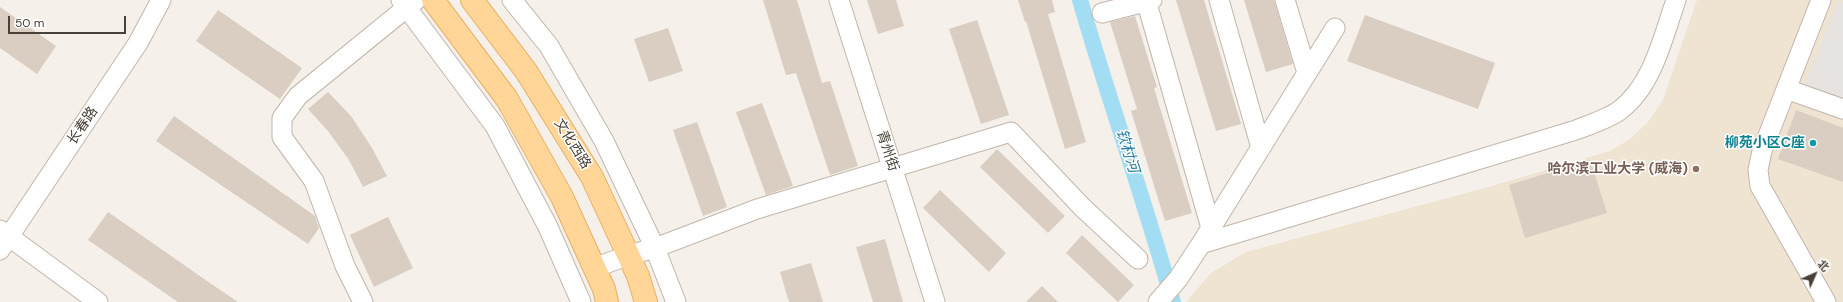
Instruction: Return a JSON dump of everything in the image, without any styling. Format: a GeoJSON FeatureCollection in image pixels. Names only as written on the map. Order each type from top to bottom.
{"type":"FeatureCollection","features":[{"type":"Feature","properties":{"kind":"main road"},"geometry":{"type":"LineString","coordinates":[[433,0],[506,99],[562,197],[604,289],[607,302]]}},
{"type":"Feature","properties":{"kind":"main road","name":"文化西路"},"geometry":{"type":"LineString","coordinates":[[472,0],[526,71],[592,177],[629,255],[638,276],[646,302]]}},
{"type":"Feature","properties":{"kind":"street","name":"长春路"},"geometry":{"type":"LineString","coordinates":[[3,239],[138,43],[161,0]]}},
{"type":"Feature","properties":{"kind":"street"},"geometry":{"type":"LineString","coordinates":[[512,0],[549,46],[600,134],[655,248],[676,302]]}},
{"type":"Feature","properties":{"kind":"street","name":"青州街"},"geometry":{"type":"LineString","coordinates":[[839,0],[935,302]]}},
{"type":"Feature","properties":{"kind":"street"},"geometry":{"type":"LineString","coordinates":[[1219,0],[1261,148]]}},
{"type":"Feature","properties":{"kind":"street"},"geometry":{"type":"LineString","coordinates":[[1285,0],[1307,73]]}},
{"type":"Feature","properties":{"kind":"street"},"geometry":{"type":"LineString","coordinates":[[1206,236],[1576,130],[1619,111],[1637,94],[1652,67],[1676,0]]}},
{"type":"Feature","properties":{"kind":"street"},"geometry":{"type":"LineString","coordinates":[[1821,0],[1762,151],[1758,170],[1760,186],[1826,302]]}},
{"type":"Feature","properties":{"kind":"street"},"geometry":{"type":"LineString","coordinates":[[1102,13],[1148,1],[1206,236]]}},
{"type":"Feature","properties":{"kind":"street"},"geometry":{"type":"LineString","coordinates":[[363,302],[345,266],[314,181],[282,137],[282,118],[298,96],[408,2],[495,126],[548,227],[581,302]]}},
{"type":"Feature","properties":{"kind":"street"},"geometry":{"type":"LineString","coordinates":[[1160,299],[1178,279],[1206,236],[1335,28]]}},
{"type":"Feature","properties":{"kind":"street"},"geometry":{"type":"LineString","coordinates":[[1786,90],[1843,109]]}},
{"type":"Feature","properties":{"kind":"street"},"geometry":{"type":"LineString","coordinates":[[594,268],[629,255],[655,248],[757,209],[1011,132],[1083,208],[1138,259]]}},
{"type":"Feature","properties":{"kind":"street"},"geometry":{"type":"LineString","coordinates":[[3,239],[98,302]]}},
{"type":"Feature","properties":{"kind":"shaded area","name":"哈尔滨工业大学 (威海)"},"geometry":{"type":"Polygon","coordinates":[[[1697,0],[1843,0],[1843,302],[1186,302],[1211,273],[1246,252],[1489,187],[1610,151],[1630,139],[1647,123],[1663,100],[1697,0]]]}},
{"type":"Feature","properties":{"kind":"shaded area"},"geometry":{"type":"Polygon","coordinates":[[[1838,1],[1843,2],[1843,100],[1804,85],[1838,1]]]}},
{"type":"Feature","properties":{"kind":"building"},"geometry":{"type":"Polygon","coordinates":[[[763,0],[797,0],[822,83],[830,81],[858,166],[830,175],[796,73],[786,75],[763,0]]]}},
{"type":"Feature","properties":{"kind":"building"},"geometry":{"type":"Polygon","coordinates":[[[867,0],[896,0],[904,26],[878,34],[867,0]]]}},
{"type":"Feature","properties":{"kind":"building"},"geometry":{"type":"Polygon","coordinates":[[[1018,0],[1052,0],[1055,12],[1048,14],[1086,142],[1065,149],[1026,21],[1025,22],[1018,0]]]}},
{"type":"Feature","properties":{"kind":"building"},"geometry":{"type":"Polygon","coordinates":[[[1176,0],[1204,0],[1241,124],[1216,131],[1176,0]]]}},
{"type":"Feature","properties":{"kind":"building"},"geometry":{"type":"Polygon","coordinates":[[[1244,0],[1274,0],[1293,64],[1266,72],[1244,0]]]}},
{"type":"Feature","properties":{"kind":"building"},"geometry":{"type":"Polygon","coordinates":[[[0,7],[56,46],[37,74],[0,48],[0,7]]]}},
{"type":"Feature","properties":{"kind":"building"},"geometry":{"type":"Polygon","coordinates":[[[218,10],[302,68],[280,99],[196,41],[218,10]]]}},
{"type":"Feature","properties":{"kind":"building"},"geometry":{"type":"Polygon","coordinates":[[[1365,15],[1495,63],[1478,109],[1347,61],[1365,15]]]}},
{"type":"Feature","properties":{"kind":"building"},"geometry":{"type":"Polygon","coordinates":[[[1135,16],[1157,87],[1154,88],[1192,213],[1165,221],[1131,111],[1137,109],[1110,22],[1135,16]]]}},
{"type":"Feature","properties":{"kind":"building"},"geometry":{"type":"Polygon","coordinates":[[[977,20],[1009,115],[981,124],[949,29],[977,20]]]}},
{"type":"Feature","properties":{"kind":"building"},"geometry":{"type":"Polygon","coordinates":[[[668,28],[683,71],[649,82],[634,39],[668,28]]]}},
{"type":"Feature","properties":{"kind":"building"},"geometry":{"type":"Polygon","coordinates":[[[328,92],[351,116],[372,148],[387,176],[363,187],[349,160],[328,131],[308,109],[328,92]]]}},
{"type":"Feature","properties":{"kind":"building"},"geometry":{"type":"Polygon","coordinates":[[[762,103],[793,186],[766,195],[736,112],[762,103]]]}},
{"type":"Feature","properties":{"kind":"building","name":"柳苑小区C座"},"geometry":{"type":"Polygon","coordinates":[[[1796,110],[1843,128],[1843,182],[1778,159],[1796,110]]]}},
{"type":"Feature","properties":{"kind":"building"},"geometry":{"type":"Polygon","coordinates":[[[174,116],[315,216],[319,228],[308,244],[156,141],[174,116]]]}},
{"type":"Feature","properties":{"kind":"building"},"geometry":{"type":"Polygon","coordinates":[[[697,122],[727,207],[703,216],[673,130],[697,122]]]}},
{"type":"Feature","properties":{"kind":"building"},"geometry":{"type":"Polygon","coordinates":[[[997,149],[1065,216],[1048,233],[980,167],[997,149]]]}},
{"type":"Feature","properties":{"kind":"building"},"geometry":{"type":"Polygon","coordinates":[[[1590,160],[1607,213],[1525,238],[1509,185],[1590,160]]]}},
{"type":"Feature","properties":{"kind":"building"},"geometry":{"type":"Polygon","coordinates":[[[940,190],[1006,253],[989,272],[923,208],[940,190]]]}},
{"type":"Feature","properties":{"kind":"building"},"geometry":{"type":"Polygon","coordinates":[[[108,212],[238,302],[178,302],[88,240],[108,212]]]}},
{"type":"Feature","properties":{"kind":"building"},"geometry":{"type":"Polygon","coordinates":[[[388,217],[413,268],[374,287],[350,235],[388,217]]]}},
{"type":"Feature","properties":{"kind":"building"},"geometry":{"type":"Polygon","coordinates":[[[1082,235],[1134,285],[1118,302],[1066,253],[1082,235]]]}},
{"type":"Feature","properties":{"kind":"building"},"geometry":{"type":"Polygon","coordinates":[[[885,239],[903,302],[873,302],[856,247],[885,239]]]}},
{"type":"Feature","properties":{"kind":"building"},"geometry":{"type":"Polygon","coordinates":[[[811,263],[823,302],[789,302],[780,272],[811,263]]]}},
{"type":"Feature","properties":{"kind":"building"},"geometry":{"type":"Polygon","coordinates":[[[1042,286],[1058,302],[1026,302],[1042,286]]]}},
{"type":"Feature","properties":{"kind":"waterway","name":"钦村河"},"geometry":{"type":"LineString","coordinates":[[1080,0],[1151,226],[1173,302]]}},
{"type":"Feature","properties":{"kind":"place","name":"柳苑小区C座"},"geometry":{"type":"Point","coordinates":[1813,143]}},
{"type":"Feature","properties":{"kind":"place","name":"哈尔滨工业大学 (威海)"},"geometry":{"type":"Point","coordinates":[1696,169]}}]}
